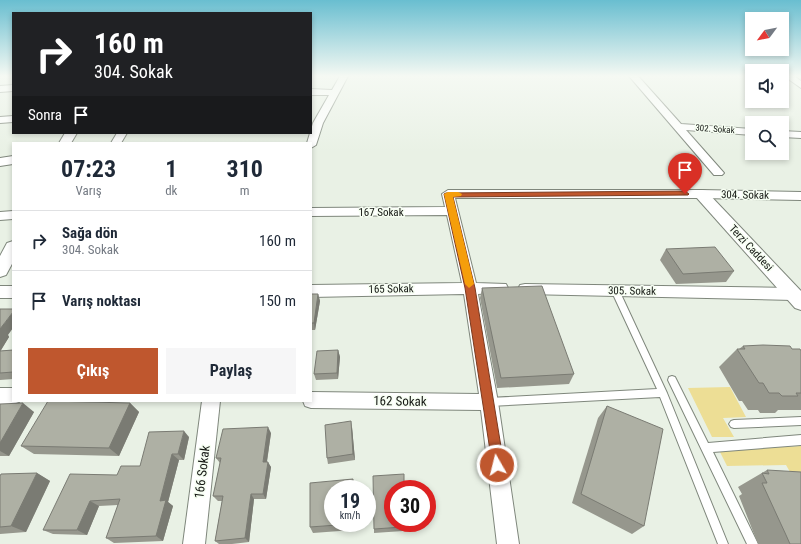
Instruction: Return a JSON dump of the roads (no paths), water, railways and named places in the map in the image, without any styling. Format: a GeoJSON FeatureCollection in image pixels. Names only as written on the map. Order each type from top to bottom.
{"type":"FeatureCollection","features":[{"type":"Feature","properties":{"kind":"street"},"geometry":{"type":"LineString","coordinates":[[312,142],[315,123],[329,101]]}},
{"type":"Feature","properties":{"kind":"street"},"geometry":{"type":"LineString","coordinates":[[655,101],[718,173]]}},
{"type":"Feature","properties":{"kind":"street"},"geometry":{"type":"LineString","coordinates":[[0,120],[12,119]]}},
{"type":"Feature","properties":{"kind":"street","name":"302. Sokak"},"geometry":{"type":"LineString","coordinates":[[678,127],[745,132]]}},
{"type":"Feature","properties":{"kind":"street"},"geometry":{"type":"LineString","coordinates":[[789,134],[801,135]]}},
{"type":"Feature","properties":{"kind":"street"},"geometry":{"type":"LineString","coordinates":[[0,162],[12,160]]}},
{"type":"Feature","properties":{"kind":"street","name":"304. Sokak"},"geometry":{"type":"LineString","coordinates":[[452,211],[448,194],[701,194],[801,196]]}},
{"type":"Feature","properties":{"kind":"street","name":"Terzi Caddesi"},"geometry":{"type":"LineString","coordinates":[[701,194],[797,298]]}},
{"type":"Feature","properties":{"kind":"street"},"geometry":{"type":"LineString","coordinates":[[452,211],[470,288],[508,544]]}},
{"type":"Feature","properties":{"kind":"street","name":"167 Sokak"},"geometry":{"type":"LineString","coordinates":[[312,212],[452,211]]}},
{"type":"Feature","properties":{"kind":"street"},"geometry":{"type":"LineString","coordinates":[[0,216],[12,215]]}},
{"type":"Feature","properties":{"kind":"street"},"geometry":{"type":"LineString","coordinates":[[1,267],[12,249]]}},
{"type":"Feature","properties":{"kind":"street","name":"305. Sokak"},"geometry":{"type":"LineString","coordinates":[[470,288],[615,290],[797,298]]}},
{"type":"Feature","properties":{"kind":"street","name":"165 Sokak"},"geometry":{"type":"LineString","coordinates":[[312,291],[470,288]]}},
{"type":"Feature","properties":{"kind":"street"},"geometry":{"type":"LineString","coordinates":[[0,292],[12,292]]}},
{"type":"Feature","properties":{"kind":"street"},"geometry":{"type":"LineString","coordinates":[[0,396],[12,396]]}},
{"type":"Feature","properties":{"kind":"street","name":"162 Sokak"},"geometry":{"type":"LineString","coordinates":[[312,400],[488,402]]}},
{"type":"Feature","properties":{"kind":"street","name":"166 Sokak"},"geometry":{"type":"LineString","coordinates":[[194,544],[211,402]]}},
{"type":"Feature","properties":{"kind":"lane"},"geometry":{"type":"LineString","coordinates":[[615,290],[663,393],[722,544]]}},
{"type":"Feature","properties":{"kind":"lane"},"geometry":{"type":"LineString","coordinates":[[672,380],[753,544]]}},
{"type":"Feature","properties":{"kind":"lane"},"geometry":{"type":"LineString","coordinates":[[488,402],[663,393]]}},
{"type":"Feature","properties":{"kind":"lane"},"geometry":{"type":"LineString","coordinates":[[734,424],[801,421]]}},
{"type":"Feature","properties":{"kind":"lane"},"geometry":{"type":"LineString","coordinates":[[705,448],[801,440]]}}]}
